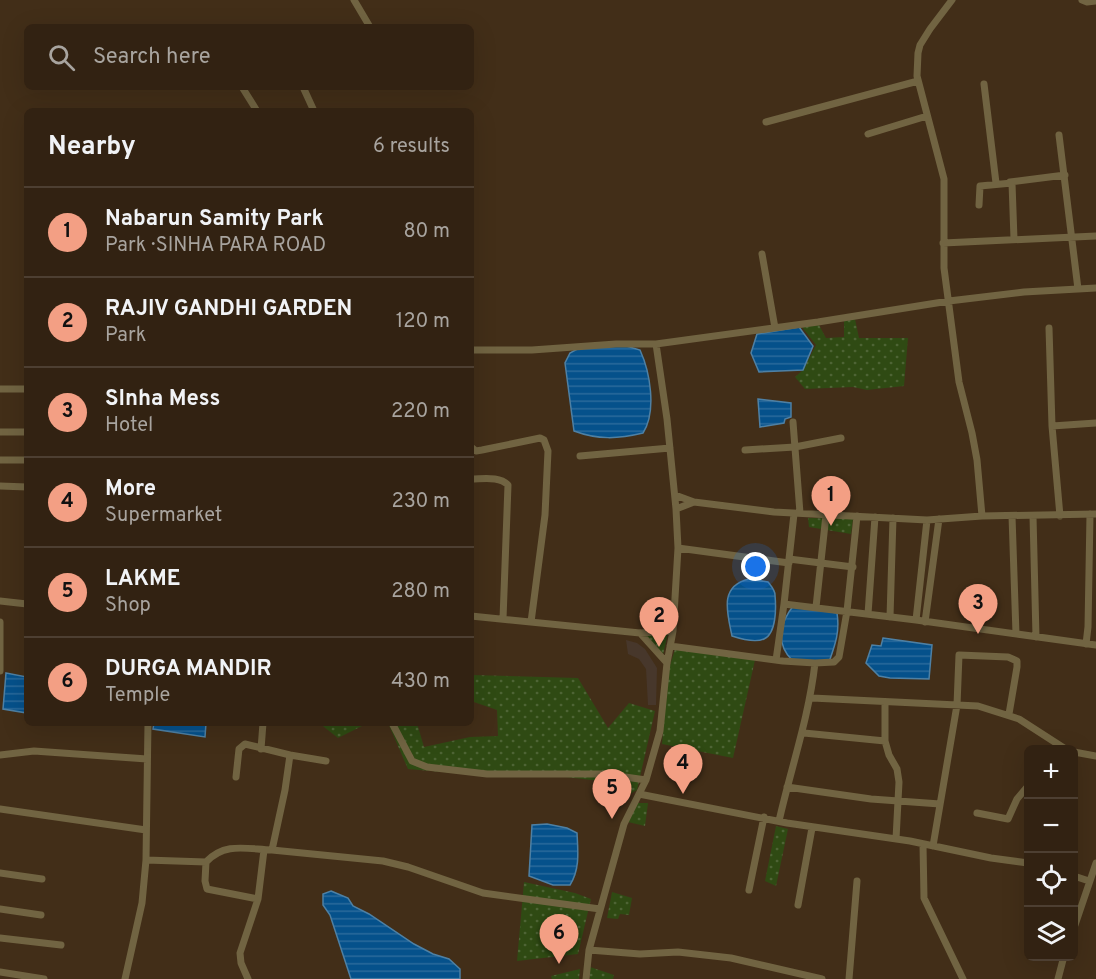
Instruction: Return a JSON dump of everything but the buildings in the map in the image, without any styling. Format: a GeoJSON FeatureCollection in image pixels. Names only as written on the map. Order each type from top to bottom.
{"type":"FeatureCollection","features":[{"type":"Feature","properties":{"kind":"street"},"geometry":{"type":"LineString","coordinates":[[354,0],[368,24]]}},
{"type":"Feature","properties":{"kind":"street"},"geometry":{"type":"LineString","coordinates":[[952,0],[920,45],[916,66],[944,179],[944,268],[959,382],[975,451],[982,516]]}},
{"type":"Feature","properties":{"kind":"street"},"geometry":{"type":"LineString","coordinates":[[1082,0],[1096,1]]}},
{"type":"Feature","properties":{"kind":"street"},"geometry":{"type":"LineString","coordinates":[[766,122],[918,81]]}},
{"type":"Feature","properties":{"kind":"street"},"geometry":{"type":"LineString","coordinates":[[984,84],[996,183]]}},
{"type":"Feature","properties":{"kind":"street"},"geometry":{"type":"LineString","coordinates":[[244,90],[255,108]]}},
{"type":"Feature","properties":{"kind":"street"},"geometry":{"type":"LineString","coordinates":[[304,90],[313,108]]}},
{"type":"Feature","properties":{"kind":"street"},"geometry":{"type":"LineString","coordinates":[[868,135],[927,116]]}},
{"type":"Feature","properties":{"kind":"street"},"geometry":{"type":"LineString","coordinates":[[1059,135],[1078,289]]}},
{"type":"Feature","properties":{"kind":"street"},"geometry":{"type":"LineString","coordinates":[[979,205],[980,186],[1065,175]]}},
{"type":"Feature","properties":{"kind":"street"},"geometry":{"type":"LineString","coordinates":[[1010,182],[1013,188],[1014,239]]}},
{"type":"Feature","properties":{"kind":"street"},"geometry":{"type":"LineString","coordinates":[[943,243],[1096,236]]}},
{"type":"Feature","properties":{"kind":"street"},"geometry":{"type":"LineString","coordinates":[[762,254],[775,328]]}},
{"type":"Feature","properties":{"kind":"street"},"geometry":{"type":"LineString","coordinates":[[474,350],[532,350],[616,344],[656,344],[949,301],[1024,292],[1096,288]]}},
{"type":"Feature","properties":{"kind":"street"},"geometry":{"type":"LineString","coordinates":[[1049,328],[1052,426],[1060,516]]}},
{"type":"Feature","properties":{"kind":"street"},"geometry":{"type":"LineString","coordinates":[[586,979],[589,950],[624,824],[646,780],[660,731],[667,663],[673,631],[678,548],[676,508],[656,344]]}},
{"type":"Feature","properties":{"kind":"street"},"geometry":{"type":"LineString","coordinates":[[0,389],[24,389]]}},
{"type":"Feature","properties":{"kind":"street"},"geometry":{"type":"LineString","coordinates":[[776,660],[797,514],[793,422]]}},
{"type":"Feature","properties":{"kind":"street"},"geometry":{"type":"LineString","coordinates":[[1052,426],[1096,423]]}},
{"type":"Feature","properties":{"kind":"street"},"geometry":{"type":"LineString","coordinates":[[0,432],[24,432]]}},
{"type":"Feature","properties":{"kind":"street"},"geometry":{"type":"LineString","coordinates":[[474,449],[482,450],[540,438],[546,443],[548,452],[545,515],[531,622]]}},
{"type":"Feature","properties":{"kind":"street"},"geometry":{"type":"LineString","coordinates":[[745,450],[795,447],[841,438]]}},
{"type":"Feature","properties":{"kind":"street"},"geometry":{"type":"LineString","coordinates":[[580,456],[670,448]]}},
{"type":"Feature","properties":{"kind":"street"},"geometry":{"type":"LineString","coordinates":[[0,460],[24,460]]}},
{"type":"Feature","properties":{"kind":"street"},"geometry":{"type":"LineString","coordinates":[[474,478],[497,479],[505,481],[508,485],[503,619]]}},
{"type":"Feature","properties":{"kind":"street"},"geometry":{"type":"LineString","coordinates":[[0,486],[24,487]]}},
{"type":"Feature","properties":{"kind":"street"},"geometry":{"type":"LineString","coordinates":[[675,495],[694,502],[797,514],[927,520],[982,516],[1093,514],[1086,644]]}},
{"type":"Feature","properties":{"kind":"street"},"geometry":{"type":"LineString","coordinates":[[676,508],[694,502]]}},
{"type":"Feature","properties":{"kind":"street"},"geometry":{"type":"LineString","coordinates":[[816,608],[826,515]]}},
{"type":"Feature","properties":{"kind":"street"},"geometry":{"type":"LineString","coordinates":[[670,646],[776,660],[815,663],[837,660],[847,611],[857,516]]}},
{"type":"Feature","properties":{"kind":"street"},"geometry":{"type":"LineString","coordinates":[[1012,516],[1016,634]]}},
{"type":"Feature","properties":{"kind":"street"},"geometry":{"type":"LineString","coordinates":[[1033,516],[1036,637]]}},
{"type":"Feature","properties":{"kind":"street"},"geometry":{"type":"LineString","coordinates":[[868,614],[875,517]]}},
{"type":"Feature","properties":{"kind":"street"},"geometry":{"type":"LineString","coordinates":[[890,617],[893,518]]}},
{"type":"Feature","properties":{"kind":"street"},"geometry":{"type":"LineString","coordinates":[[925,622],[939,519]]}},
{"type":"Feature","properties":{"kind":"street"},"geometry":{"type":"LineString","coordinates":[[916,620],[927,520]]}},
{"type":"Feature","properties":{"kind":"street"},"geometry":{"type":"LineString","coordinates":[[678,548],[853,567]]}},
{"type":"Feature","properties":{"kind":"street"},"geometry":{"type":"LineString","coordinates":[[0,601],[24,604]]}},
{"type":"Feature","properties":{"kind":"street"},"geometry":{"type":"LineString","coordinates":[[784,604],[1096,645]]}},
{"type":"Feature","properties":{"kind":"street"},"geometry":{"type":"LineString","coordinates":[[474,616],[640,633],[673,631]]}},
{"type":"Feature","properties":{"kind":"street"},"geometry":{"type":"LineString","coordinates":[[0,622],[0,671]]}},
{"type":"Feature","properties":{"kind":"street"},"geometry":{"type":"LineString","coordinates":[[640,633],[667,663]]}},
{"type":"Feature","properties":{"kind":"street"},"geometry":{"type":"LineString","coordinates":[[933,846],[957,705],[959,655],[1015,659],[1018,664],[1009,714]]}},
{"type":"Feature","properties":{"kind":"street"},"geometry":{"type":"LineString","coordinates":[[779,821],[812,698],[815,663]]}},
{"type":"Feature","properties":{"kind":"street"},"geometry":{"type":"LineString","coordinates":[[812,698],[978,706],[1020,719],[1059,745]]}},
{"type":"Feature","properties":{"kind":"street"},"geometry":{"type":"LineString","coordinates":[[885,702],[885,741],[898,772],[896,839]]}},
{"type":"Feature","properties":{"kind":"street"},"geometry":{"type":"LineString","coordinates":[[125,979],[142,903],[146,860],[148,726]]}},
{"type":"Feature","properties":{"kind":"street"},"geometry":{"type":"LineString","coordinates":[[261,749],[263,726]]}},
{"type":"Feature","properties":{"kind":"street"},"geometry":{"type":"LineString","coordinates":[[394,726],[412,760],[427,767],[487,774],[604,774],[646,780]]}},
{"type":"Feature","properties":{"kind":"street"},"geometry":{"type":"LineString","coordinates":[[804,733],[885,741]]}},
{"type":"Feature","properties":{"kind":"street"},"geometry":{"type":"LineString","coordinates":[[236,777],[241,746],[245,744],[326,761]]}},
{"type":"Feature","properties":{"kind":"street"},"geometry":{"type":"LineString","coordinates":[[0,755],[34,751],[147,759]]}},
{"type":"Feature","properties":{"kind":"street"},"geometry":{"type":"LineString","coordinates":[[248,979],[241,963],[240,953],[258,899],[268,850],[285,790],[290,755]]}},
{"type":"Feature","properties":{"kind":"street"},"geometry":{"type":"LineString","coordinates":[[1078,755],[1096,756]]}},
{"type":"Feature","properties":{"kind":"street"},"geometry":{"type":"LineString","coordinates":[[787,787],[940,804]]}},
{"type":"Feature","properties":{"kind":"street"},"geometry":{"type":"LineString","coordinates":[[977,813],[1008,819],[1017,799],[1024,791]]}},
{"type":"Feature","properties":{"kind":"street"},"geometry":{"type":"LineString","coordinates":[[639,795],[764,817],[812,828],[896,839],[1024,862]]}},
{"type":"Feature","properties":{"kind":"street"},"geometry":{"type":"LineString","coordinates":[[0,809],[146,830]]}},
{"type":"Feature","properties":{"kind":"street"},"geometry":{"type":"LineString","coordinates":[[749,890],[764,817]]}},
{"type":"Feature","properties":{"kind":"street"},"geometry":{"type":"LineString","coordinates":[[798,905],[812,828]]}},
{"type":"Feature","properties":{"kind":"street"},"geometry":{"type":"LineString","coordinates":[[923,845],[924,898],[963,979]]}},
{"type":"Feature","properties":{"kind":"street"},"geometry":{"type":"LineString","coordinates":[[146,860],[206,862],[222,850],[268,850],[383,861],[408,867],[483,893],[600,909]]}},
{"type":"Feature","properties":{"kind":"street"},"geometry":{"type":"LineString","coordinates":[[206,862],[207,888],[258,899]]}},
{"type":"Feature","properties":{"kind":"street"},"geometry":{"type":"LineString","coordinates":[[1078,917],[1093,878],[1096,863]]}},
{"type":"Feature","properties":{"kind":"street"},"geometry":{"type":"LineString","coordinates":[[0,873],[42,879]]}},
{"type":"Feature","properties":{"kind":"street"},"geometry":{"type":"LineString","coordinates":[[1078,876],[1093,878]]}},
{"type":"Feature","properties":{"kind":"street"},"geometry":{"type":"LineString","coordinates":[[849,979],[857,881]]}},
{"type":"Feature","properties":{"kind":"street"},"geometry":{"type":"LineString","coordinates":[[0,909],[41,915]]}},
{"type":"Feature","properties":{"kind":"street"},"geometry":{"type":"LineString","coordinates":[[0,938],[61,945]]}},
{"type":"Feature","properties":{"kind":"street"},"geometry":{"type":"LineString","coordinates":[[589,950],[640,954],[678,952],[721,957],[822,979]]}},
{"type":"Feature","properties":{"kind":"street"},"geometry":{"type":"LineString","coordinates":[[1060,978],[1063,961]]}},
{"type":"Feature","properties":{"kind":"street"},"geometry":{"type":"LineString","coordinates":[[0,972],[44,979]]}},
{"type":"Feature","properties":{"kind":"shaded area"},"geometry":{"type":"Polygon","coordinates":[[[626,640],[637,643],[645,649],[657,668],[656,705],[648,705],[646,669],[639,659],[628,654],[626,640]]]}},
{"type":"Feature","properties":{"kind":"green space"},"geometry":{"type":"Polygon","coordinates":[[[855,319],[859,338],[908,338],[904,386],[867,390],[853,387],[805,389],[795,377],[803,370],[816,345],[802,327],[819,325],[826,338],[844,337],[844,321],[855,319]]]}},
{"type":"Feature","properties":{"kind":"green space"},"geometry":{"type":"Polygon","coordinates":[[[808,518],[853,519],[851,534],[809,527],[808,518]]]}},
{"type":"Feature","properties":{"kind":"green space"},"geometry":{"type":"Polygon","coordinates":[[[668,633],[662,659],[643,634],[668,633]]]}},
{"type":"Feature","properties":{"kind":"green space"},"geometry":{"type":"Polygon","coordinates":[[[675,649],[755,660],[733,758],[662,744],[668,672],[675,649]]]}},
{"type":"Feature","properties":{"kind":"green space"},"geometry":{"type":"Polygon","coordinates":[[[474,675],[578,678],[608,728],[629,703],[655,711],[637,790],[623,798],[609,782],[557,776],[501,777],[408,769],[389,726],[418,726],[424,747],[470,737],[498,736],[497,710],[474,702],[474,675]]]}},
{"type":"Feature","properties":{"kind":"green space"},"geometry":{"type":"Polygon","coordinates":[[[323,726],[362,726],[338,738],[323,726]]]}},
{"type":"Feature","properties":{"kind":"green space"},"geometry":{"type":"Polygon","coordinates":[[[633,803],[648,803],[645,826],[628,822],[633,803]]]}},
{"type":"Feature","properties":{"kind":"green space"},"geometry":{"type":"Polygon","coordinates":[[[776,826],[788,829],[776,886],[765,881],[776,826]]]}},
{"type":"Feature","properties":{"kind":"green space"},"geometry":{"type":"Polygon","coordinates":[[[524,882],[575,893],[591,899],[578,954],[517,961],[524,882]]]}},
{"type":"Feature","properties":{"kind":"green space"},"geometry":{"type":"Polygon","coordinates":[[[612,892],[632,898],[629,915],[620,914],[618,919],[607,918],[612,892]]]}},
{"type":"Feature","properties":{"kind":"green space"},"geometry":{"type":"Polygon","coordinates":[[[590,967],[614,975],[613,979],[590,979],[590,967]]]}},
{"type":"Feature","properties":{"kind":"green space"},"geometry":{"type":"Polygon","coordinates":[[[580,969],[579,979],[552,979],[551,976],[580,969]]]}},
{"type":"Feature","properties":{"kind":"water"},"geometry":{"type":"Polygon","coordinates":[[[799,327],[813,346],[803,370],[759,372],[751,353],[757,334],[799,327]]]}},
{"type":"Feature","properties":{"kind":"water"},"geometry":{"type":"Polygon","coordinates":[[[623,345],[640,350],[647,369],[651,403],[650,414],[643,433],[608,438],[574,431],[565,363],[570,353],[579,348],[623,345]]]}},
{"type":"Feature","properties":{"kind":"water"},"geometry":{"type":"Polygon","coordinates":[[[758,399],[791,403],[791,417],[785,419],[784,423],[760,427],[758,399]]]}},
{"type":"Feature","properties":{"kind":"water"},"geometry":{"type":"Polygon","coordinates":[[[749,579],[768,582],[775,593],[775,612],[771,631],[764,639],[756,641],[732,636],[728,618],[729,594],[739,582],[749,579]]]}},
{"type":"Feature","properties":{"kind":"water"},"geometry":{"type":"Polygon","coordinates":[[[794,605],[837,613],[837,632],[829,662],[792,660],[783,647],[781,632],[785,618],[794,605]]]}},
{"type":"Feature","properties":{"kind":"water"},"geometry":{"type":"Polygon","coordinates":[[[883,638],[932,645],[929,679],[879,676],[866,663],[872,645],[881,646],[883,638]]]}},
{"type":"Feature","properties":{"kind":"water"},"geometry":{"type":"Polygon","coordinates":[[[6,673],[24,676],[24,712],[3,709],[6,673]]]}},
{"type":"Feature","properties":{"kind":"water"},"geometry":{"type":"Polygon","coordinates":[[[154,726],[206,726],[205,737],[153,729],[154,726]]]}},
{"type":"Feature","properties":{"kind":"water"},"geometry":{"type":"Polygon","coordinates":[[[547,824],[567,828],[577,833],[577,867],[570,885],[553,885],[529,876],[532,825],[547,824]]]}},
{"type":"Feature","properties":{"kind":"water"},"geometry":{"type":"Polygon","coordinates":[[[331,891],[348,898],[353,906],[414,944],[449,959],[460,969],[460,979],[351,979],[330,915],[323,905],[323,894],[331,891]]]}},
{"type":"Feature","properties":{"kind":"place","name":"Nabarun Samity Park"},"geometry":{"type":"Point","coordinates":[831,526]}},
{"type":"Feature","properties":{"kind":"place","name":"SInha Mess"},"geometry":{"type":"Point","coordinates":[978,634]}},
{"type":"Feature","properties":{"kind":"place","name":"RAJIV GANDHI GARDEN"},"geometry":{"type":"Point","coordinates":[659,647]}},
{"type":"Feature","properties":{"kind":"place","name":"More"},"geometry":{"type":"Point","coordinates":[683,794]}},
{"type":"Feature","properties":{"kind":"place","name":"LAKME"},"geometry":{"type":"Point","coordinates":[612,819]}},
{"type":"Feature","properties":{"kind":"place","name":"DURGA MANDIR"},"geometry":{"type":"Point","coordinates":[559,964]}}]}
